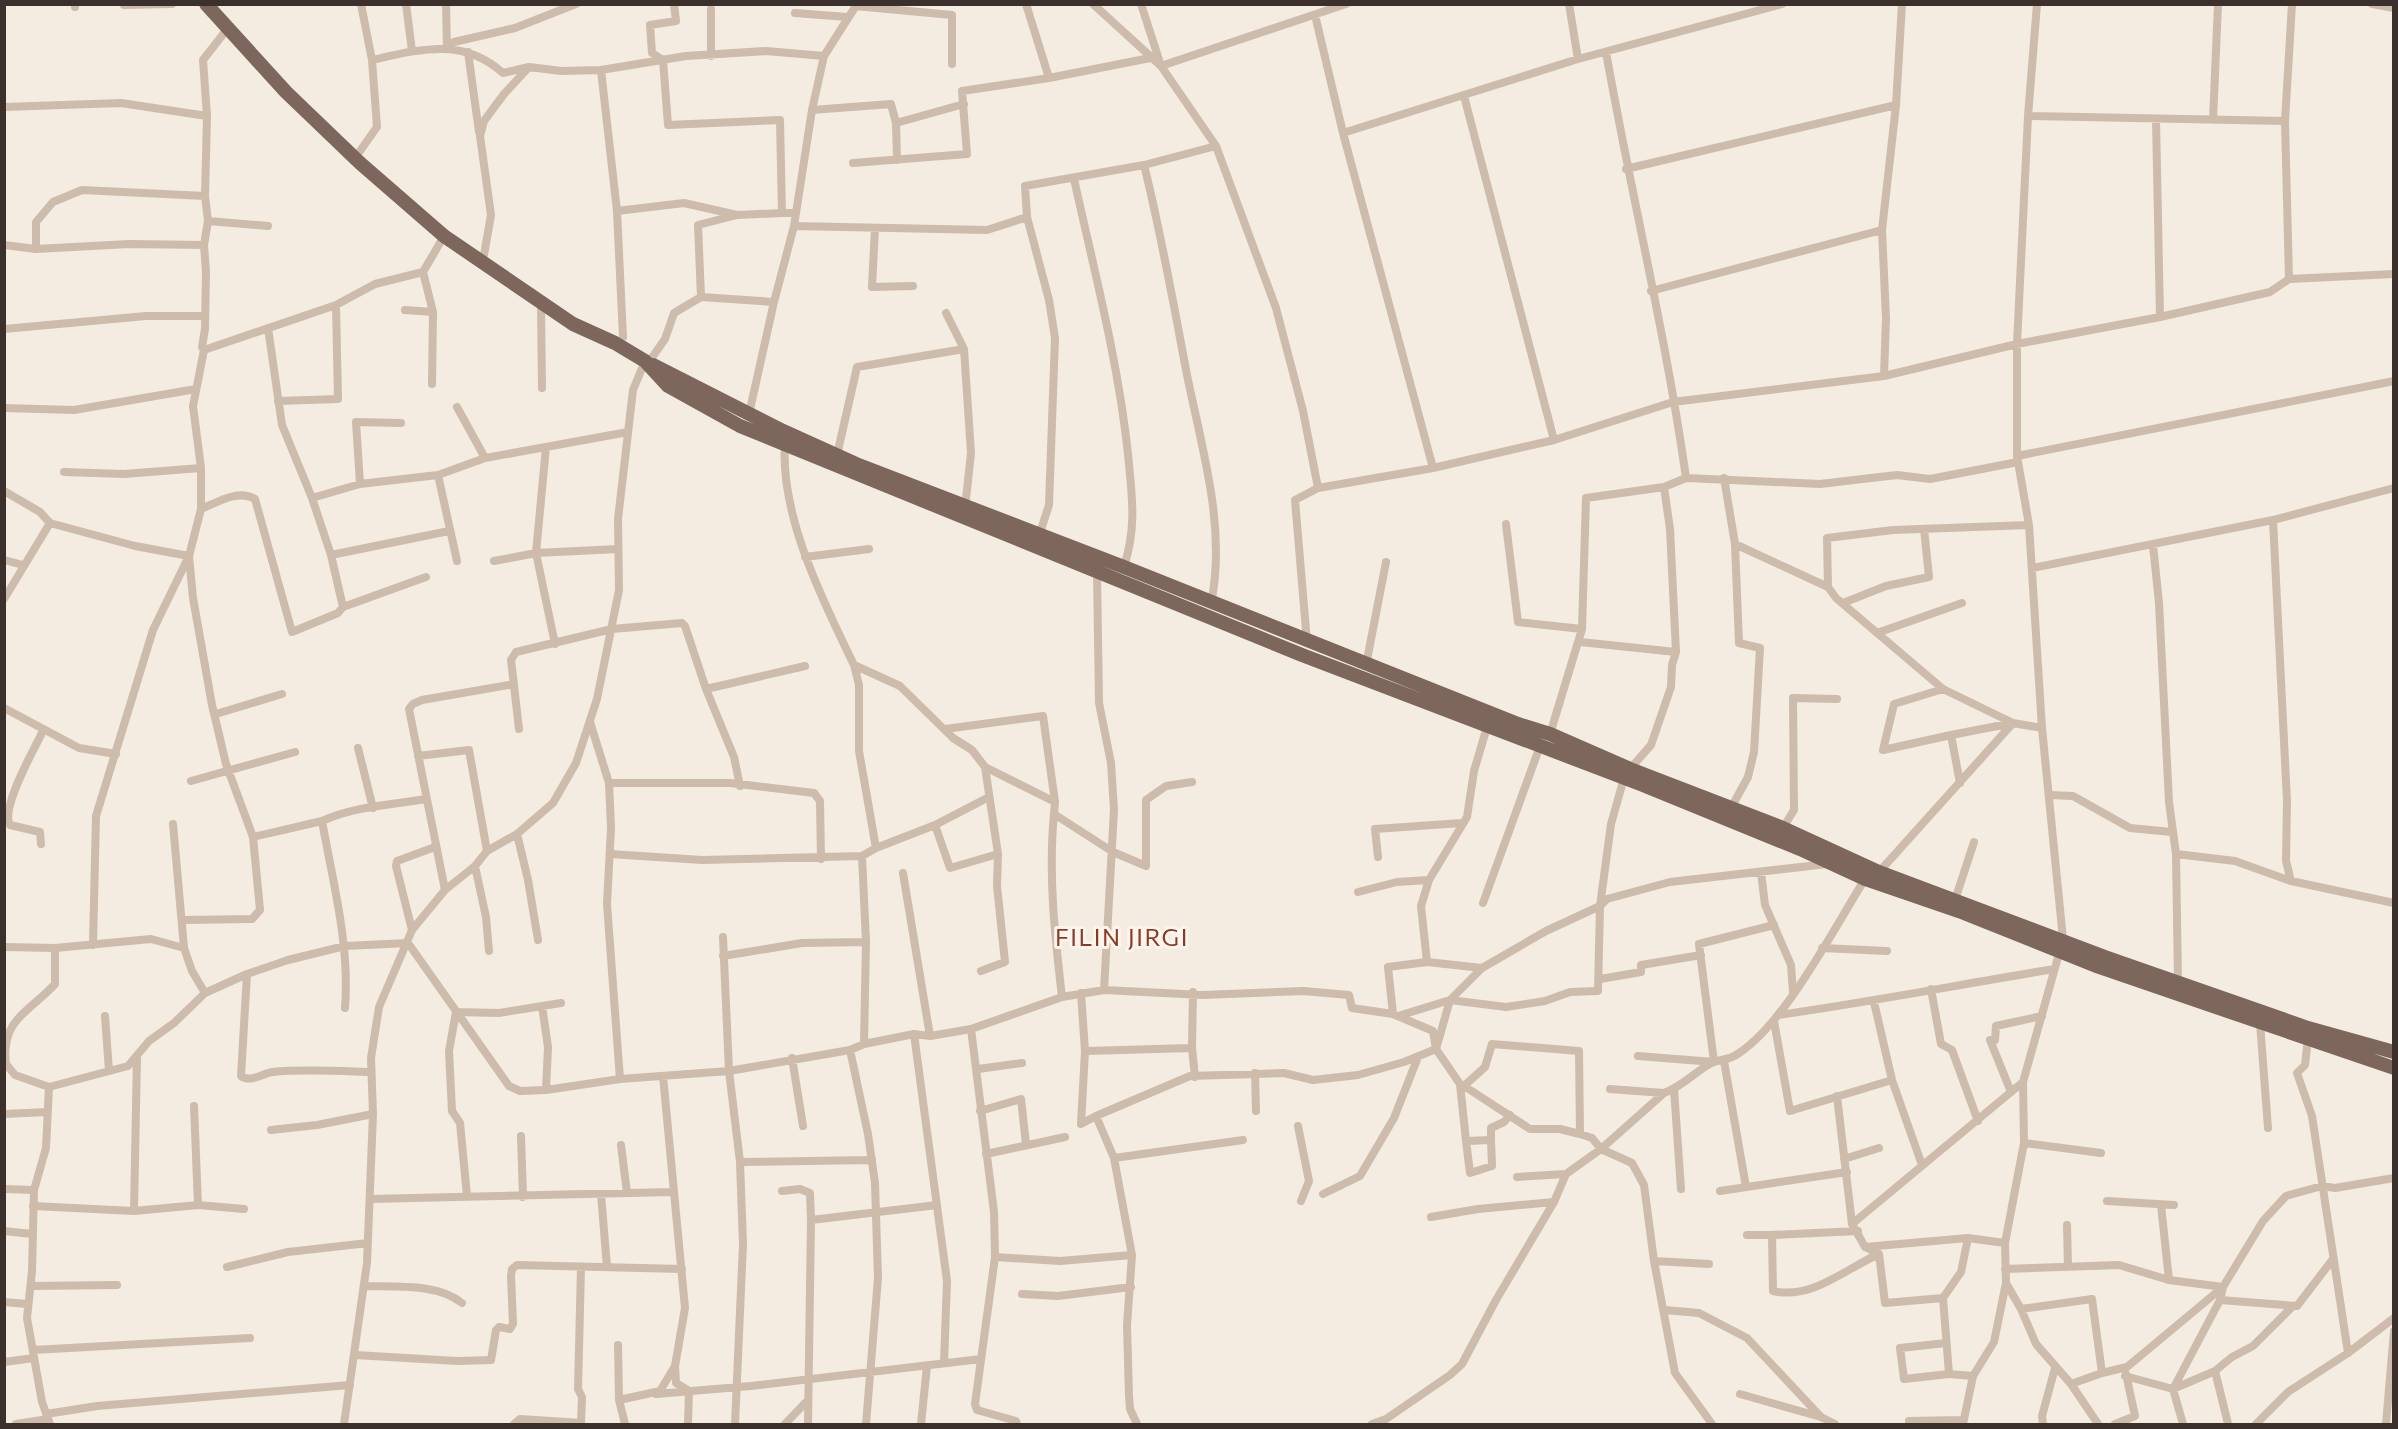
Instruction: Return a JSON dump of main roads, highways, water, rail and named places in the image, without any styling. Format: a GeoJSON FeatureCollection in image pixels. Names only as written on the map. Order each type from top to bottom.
{"type":"FeatureCollection","features":[{"type":"Feature","properties":{"kind":"main road"},"geometry":{"type":"LineString","coordinates":[[206,4],[286,92],[360,163],[444,236],[573,324],[615,343],[647,362],[749,414],[837,456],[964,508],[1124,567],[1366,665],[1447,704],[1487,727],[1731,808],[1783,828],[1879,872],[1955,900],[2061,945],[2108,970],[2394,1068]]}},
{"type":"Feature","properties":{"kind":"main road"},"geometry":{"type":"LineString","coordinates":[[213,4],[314,110],[413,201],[528,288],[578,320],[623,337],[668,386],[740,426],[1097,572],[1447,704],[1550,734],[1627,773],[1864,879],[2178,982],[2308,1028],[2394,1052]]}},
{"type":"Feature","properties":{"kind":"district","name":"FILIN JIRGI"},"geometry":{"type":"Point","coordinates":[1122,938]}}]}
